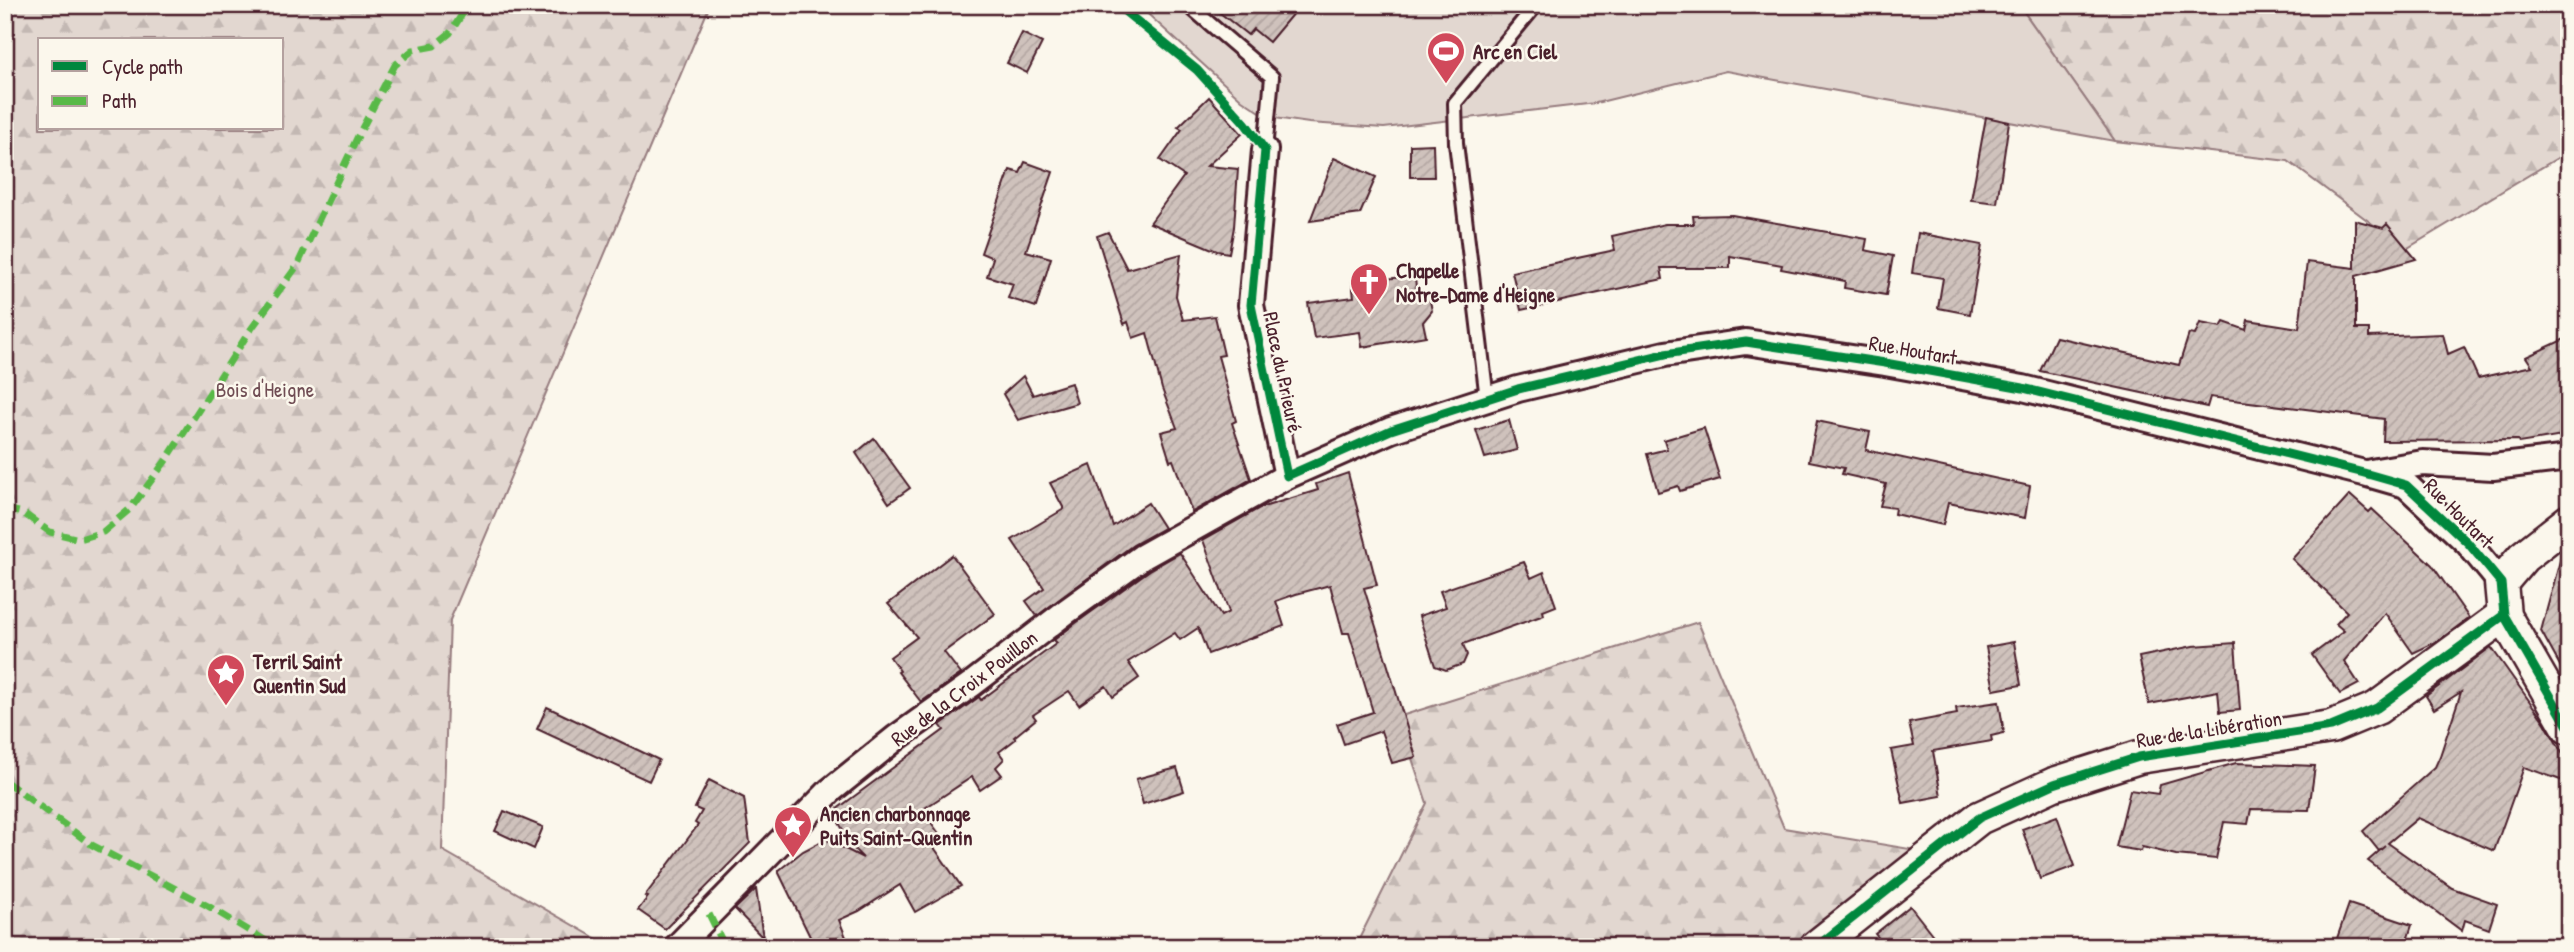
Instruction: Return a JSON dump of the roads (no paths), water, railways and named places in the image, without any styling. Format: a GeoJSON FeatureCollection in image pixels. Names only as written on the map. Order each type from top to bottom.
{"type":"FeatureCollection","features":[{"type":"Feature","properties":{"kind":"street","name":"Place du Prieuré"},"geometry":{"type":"LineString","coordinates":[[1265,150],[1251,305],[1287,476]]}},
{"type":"Feature","properties":{"kind":"street","name":"Rue Houtart"},"geometry":{"type":"LineString","coordinates":[[1287,476],[1391,430],[1518,389],[1665,354],[1746,342],[2023,388],[2364,472],[2406,485],[2468,543],[2501,583]]}},
{"type":"Feature","properties":{"kind":"street"},"geometry":{"type":"LineString","coordinates":[[2364,472],[2423,463],[2493,467],[2569,458]]}},
{"type":"Feature","properties":{"kind":"street","name":"Rue de la Croix Pouillon"},"geometry":{"type":"LineString","coordinates":[[677,947],[830,791],[896,738],[1142,557],[1287,476]]}},
{"type":"Feature","properties":{"kind":"street"},"geometry":{"type":"LineString","coordinates":[[2569,521],[2523,557],[2501,583],[2504,615],[2569,728]]}},
{"type":"Feature","properties":{"kind":"street","name":"Rue de la Libération"},"geometry":{"type":"LineString","coordinates":[[1816,947],[1979,818],[2054,784],[2139,757],[2331,727],[2377,708],[2504,615]]}},
{"type":"Feature","properties":{"kind":"lane"},"geometry":{"type":"LineString","coordinates":[[1188,5],[1272,77],[1265,150]]}},
{"type":"Feature","properties":{"kind":"lane"},"geometry":{"type":"LineString","coordinates":[[1487,399],[1456,143],[1455,103],[1536,5]]}},
{"type":"Feature","properties":{"kind":"place","name":"Arc en Ciel"},"geometry":{"type":"Point","coordinates":[1446,85]}},
{"type":"Feature","properties":{"kind":"place","name":"Chapelle Notre-Dame d'Heigne"},"geometry":{"type":"Point","coordinates":[1369,316]}},
{"type":"Feature","properties":{"kind":"place","name":"Terril Saint Quentin Sud"},"geometry":{"type":"Point","coordinates":[226,707]}},
{"type":"Feature","properties":{"kind":"place","name":"Ancien charbonnage Puits Saint-Quentin"},"geometry":{"type":"Point","coordinates":[793,859]}},
{"type":"Feature","properties":{"kind":"park label","name":"Bois d'Heigne"},"geometry":{"type":"Point","coordinates":[265,389]}}]}
